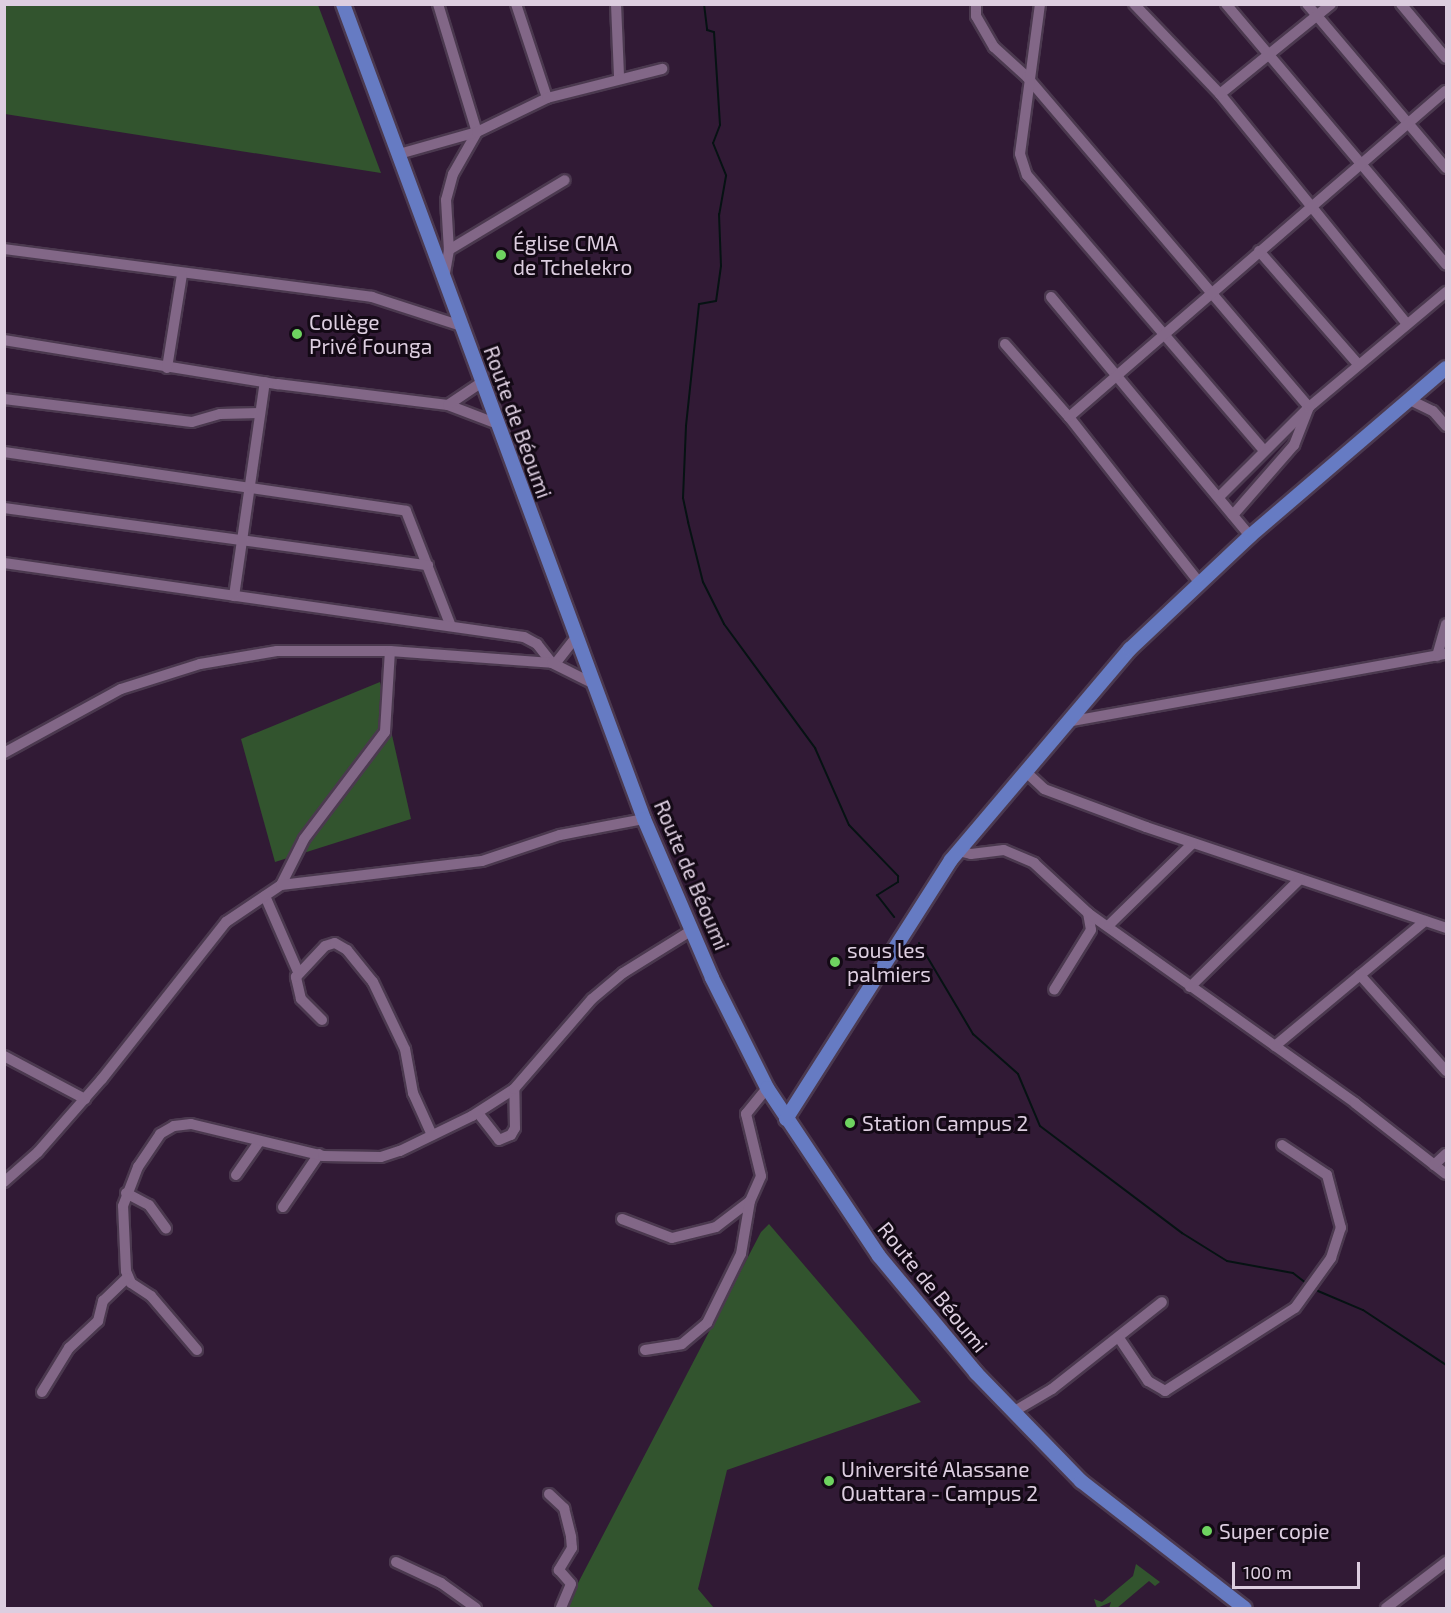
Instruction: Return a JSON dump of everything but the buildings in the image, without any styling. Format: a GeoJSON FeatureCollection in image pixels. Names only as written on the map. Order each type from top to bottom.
{"type":"FeatureCollection","features":[{"type":"Feature","properties":{"kind":"main road","name":"Route de Béoumi"},"geometry":{"type":"LineString","coordinates":[[343,4],[495,423],[644,819],[692,930],[767,1088],[893,1274],[1013,1412],[1082,1481],[1245,1608]]}},
{"type":"Feature","properties":{"kind":"main road"},"geometry":{"type":"LineString","coordinates":[[786,1119],[958,851],[1130,649],[1250,536],[1446,369]]}},
{"type":"Feature","properties":{"kind":"street"},"geometry":{"type":"LineString","coordinates":[[438,4],[477,132],[453,174],[446,200],[449,250],[444,278]]}},
{"type":"Feature","properties":{"kind":"street"},"geometry":{"type":"LineString","coordinates":[[516,4],[547,98]]}},
{"type":"Feature","properties":{"kind":"street"},"geometry":{"type":"LineString","coordinates":[[616,4],[619,77]]}},
{"type":"Feature","properties":{"kind":"street"},"geometry":{"type":"LineString","coordinates":[[976,4],[976,16],[990,42],[1027,77],[1212,290],[1309,407]]}},
{"type":"Feature","properties":{"kind":"street"},"geometry":{"type":"LineString","coordinates":[[1040,4],[1027,77],[1020,154],[1027,174],[1162,335],[1263,449]]}},
{"type":"Feature","properties":{"kind":"street"},"geometry":{"type":"LineString","coordinates":[[1134,4],[1220,94],[1407,324]]}},
{"type":"Feature","properties":{"kind":"street"},"geometry":{"type":"LineString","coordinates":[[1226,4],[1446,264]]}},
{"type":"Feature","properties":{"kind":"street"},"geometry":{"type":"LineString","coordinates":[[1306,4],[1446,168]]}},
{"type":"Feature","properties":{"kind":"street"},"geometry":{"type":"LineString","coordinates":[[1220,94],[1331,4]]}},
{"type":"Feature","properties":{"kind":"street"},"geometry":{"type":"LineString","coordinates":[[1401,4],[1446,58]]}},
{"type":"Feature","properties":{"kind":"street"},"geometry":{"type":"LineString","coordinates":[[399,154],[477,132],[547,98],[619,77],[662,69]]}},
{"type":"Feature","properties":{"kind":"street"},"geometry":{"type":"LineString","coordinates":[[1069,417],[1212,290],[1446,91]]}},
{"type":"Feature","properties":{"kind":"street"},"geometry":{"type":"LineString","coordinates":[[449,250],[565,180]]}},
{"type":"Feature","properties":{"kind":"street"},"geometry":{"type":"LineString","coordinates":[[4,249],[372,297],[461,326]]}},
{"type":"Feature","properties":{"kind":"street"},"geometry":{"type":"LineString","coordinates":[[1260,251],[1358,364]]}},
{"type":"Feature","properties":{"kind":"street"},"geometry":{"type":"LineString","coordinates":[[167,368],[182,274]]}},
{"type":"Feature","properties":{"kind":"street"},"geometry":{"type":"LineString","coordinates":[[1219,497],[1263,449],[1309,407],[1446,292]]}},
{"type":"Feature","properties":{"kind":"street"},"geometry":{"type":"LineString","coordinates":[[1051,297],[1250,536]]}},
{"type":"Feature","properties":{"kind":"street"},"geometry":{"type":"LineString","coordinates":[[4,340],[167,368],[448,405],[495,423]]}},
{"type":"Feature","properties":{"kind":"street"},"geometry":{"type":"LineString","coordinates":[[1005,344],[1069,417],[1199,582]]}},
{"type":"Feature","properties":{"kind":"street"},"geometry":{"type":"LineString","coordinates":[[234,596],[265,382]]}},
{"type":"Feature","properties":{"kind":"street"},"geometry":{"type":"LineString","coordinates":[[448,405],[481,383]]}},
{"type":"Feature","properties":{"kind":"street"},"geometry":{"type":"LineString","coordinates":[[4,399],[192,422],[220,414],[261,413]]}},
{"type":"Feature","properties":{"kind":"street"},"geometry":{"type":"LineString","coordinates":[[1410,399],[1433,411],[1446,426]]}},
{"type":"Feature","properties":{"kind":"street"},"geometry":{"type":"LineString","coordinates":[[1233,515],[1294,445],[1309,407]]}},
{"type":"Feature","properties":{"kind":"street"},"geometry":{"type":"LineString","coordinates":[[4,452],[406,511],[450,624]]}},
{"type":"Feature","properties":{"kind":"street"},"geometry":{"type":"LineString","coordinates":[[4,508],[428,565]]}},
{"type":"Feature","properties":{"kind":"street"},"geometry":{"type":"LineString","coordinates":[[4,563],[450,624],[524,637],[537,644],[553,663],[592,683]]}},
{"type":"Feature","properties":{"kind":"street"},"geometry":{"type":"LineString","coordinates":[[1066,722],[1442,655],[1446,624]]}},
{"type":"Feature","properties":{"kind":"street"},"geometry":{"type":"LineString","coordinates":[[553,663],[575,638]]}},
{"type":"Feature","properties":{"kind":"street"},"geometry":{"type":"LineString","coordinates":[[4,753],[95,699],[200,664],[277,651],[390,651],[553,663]]}},
{"type":"Feature","properties":{"kind":"street"},"geometry":{"type":"LineString","coordinates":[[281,885],[304,839],[385,732],[390,651]]}},
{"type":"Feature","properties":{"kind":"street"},"geometry":{"type":"LineString","coordinates":[[1025,771],[1044,789],[1194,843],[1446,928]]}},
{"type":"Feature","properties":{"kind":"street"},"geometry":{"type":"LineString","coordinates":[[4,1182],[85,1099],[204,946],[226,922],[281,885],[482,861],[561,835],[644,819]]}},
{"type":"Feature","properties":{"kind":"street"},"geometry":{"type":"LineString","coordinates":[[1109,925],[1194,843]]}},
{"type":"Feature","properties":{"kind":"street"},"geometry":{"type":"LineString","coordinates":[[958,851],[971,854],[1004,850],[1034,863],[1088,913],[1109,925],[1190,987],[1275,1046],[1446,1174]]}},
{"type":"Feature","properties":{"kind":"street"},"geometry":{"type":"LineString","coordinates":[[1190,987],[1300,879]]}},
{"type":"Feature","properties":{"kind":"street"},"geometry":{"type":"LineString","coordinates":[[265,896],[298,972],[301,999],[322,1020]]}},
{"type":"Feature","properties":{"kind":"street"},"geometry":{"type":"LineString","coordinates":[[1054,990],[1091,930],[1088,913]]}},
{"type":"Feature","properties":{"kind":"street"},"geometry":{"type":"LineString","coordinates":[[1275,1046],[1425,921]]}},
{"type":"Feature","properties":{"kind":"street"},"geometry":{"type":"LineString","coordinates":[[197,1350],[151,1296],[128,1278],[123,1221],[126,1194],[150,1146],[174,1126],[191,1124],[259,1142],[319,1154],[381,1157],[478,1113],[514,1089],[592,999],[623,974],[692,930]]}},
{"type":"Feature","properties":{"kind":"street"},"geometry":{"type":"LineString","coordinates":[[298,972],[325,946],[335,944],[354,958],[373,982],[405,1049],[413,1093],[432,1135]]}},
{"type":"Feature","properties":{"kind":"street"},"geometry":{"type":"LineString","coordinates":[[1360,975],[1446,1071]]}},
{"type":"Feature","properties":{"kind":"street"},"geometry":{"type":"LineString","coordinates":[[4,1056],[85,1099]]}},
{"type":"Feature","properties":{"kind":"street"},"geometry":{"type":"LineString","coordinates":[[645,1350],[682,1344],[707,1323],[741,1254],[750,1201],[761,1176],[746,1114],[767,1088]]}},
{"type":"Feature","properties":{"kind":"street"},"geometry":{"type":"LineString","coordinates":[[478,1113],[493,1136],[499,1140],[511,1135],[516,1121],[514,1089]]}},
{"type":"Feature","properties":{"kind":"street"},"geometry":{"type":"LineString","coordinates":[[236,1175],[259,1142]]}},
{"type":"Feature","properties":{"kind":"street"},"geometry":{"type":"LineString","coordinates":[[1119,1338],[1148,1381],[1165,1391],[1295,1308],[1332,1258],[1341,1228],[1327,1175],[1282,1145]]}},
{"type":"Feature","properties":{"kind":"street"},"geometry":{"type":"LineString","coordinates":[[283,1207],[319,1154]]}},
{"type":"Feature","properties":{"kind":"street"},"geometry":{"type":"LineString","coordinates":[[1434,1165],[1446,1154]]}},
{"type":"Feature","properties":{"kind":"street"},"geometry":{"type":"LineString","coordinates":[[126,1194],[149,1204],[166,1228]]}},
{"type":"Feature","properties":{"kind":"street"},"geometry":{"type":"LineString","coordinates":[[622,1219],[672,1238],[716,1227],[750,1201]]}},
{"type":"Feature","properties":{"kind":"street"},"geometry":{"type":"LineString","coordinates":[[42,1392],[69,1348],[98,1320],[104,1301],[128,1278]]}},
{"type":"Feature","properties":{"kind":"street"},"geometry":{"type":"LineString","coordinates":[[1013,1412],[1119,1338],[1162,1302]]}},
{"type":"Feature","properties":{"kind":"street"},"geometry":{"type":"LineString","coordinates":[[549,1494],[564,1508],[571,1537],[572,1548],[559,1570],[571,1584],[561,1608]]}},
{"type":"Feature","properties":{"kind":"street"},"geometry":{"type":"LineString","coordinates":[[396,1562],[441,1583],[477,1608]]}},
{"type":"Feature","properties":{"kind":"street"},"geometry":{"type":"LineString","coordinates":[[1386,1608],[1446,1562]]}},
{"type":"Feature","properties":{"kind":"green space"},"geometry":{"type":"Polygon","coordinates":[[[4,5],[318,5],[381,173],[5,114],[4,5]]]}},
{"type":"Feature","properties":{"kind":"green space"},"geometry":{"type":"Polygon","coordinates":[[[380,682],[411,819],[275,862],[241,739],[380,682]]]}},
{"type":"Feature","properties":{"kind":"green space"},"geometry":{"type":"Polygon","coordinates":[[[769,1224],[921,1402],[727,1470],[698,1589],[714,1608],[565,1608],[761,1232],[769,1224]]]}},
{"type":"Feature","properties":{"kind":"green space"},"geometry":{"type":"Polygon","coordinates":[[[1136,1564],[1160,1582],[1155,1586],[1149,1581],[1117,1608],[1109,1608],[1111,1602],[1097,1608],[1094,1599],[1102,1602],[1133,1576],[1136,1564]]]}},
{"type":"Feature","properties":{"kind":"waterway"},"geometry":{"type":"LineString","coordinates":[[704,4],[707,30],[714,32],[720,125],[713,143],[726,176],[719,214],[721,266],[716,301],[699,304],[686,426],[683,498],[703,582],[724,624],[815,748],[849,825],[898,876],[898,882],[877,895],[894,917]]}},
{"type":"Feature","properties":{"kind":"waterway"},"geometry":{"type":"LineString","coordinates":[[919,943],[973,1034],[1018,1074],[1040,1126],[1182,1233],[1227,1261],[1293,1273],[1307,1284]]}},
{"type":"Feature","properties":{"kind":"waterway"},"geometry":{"type":"LineString","coordinates":[[1318,1291],[1363,1310],[1446,1365]]}},
{"type":"Feature","properties":{"kind":"place","name":"Église CMA de Tchelekro"},"geometry":{"type":"Point","coordinates":[501,255]}},
{"type":"Feature","properties":{"kind":"place","name":"Collège Privé Founga"},"geometry":{"type":"Point","coordinates":[297,334]}},
{"type":"Feature","properties":{"kind":"place","name":"sous les palmiers"},"geometry":{"type":"Point","coordinates":[835,962]}},
{"type":"Feature","properties":{"kind":"place","name":"Station Campus 2"},"geometry":{"type":"Point","coordinates":[850,1123]}},
{"type":"Feature","properties":{"kind":"place","name":"Université Alassane Ouattara - Campus 2"},"geometry":{"type":"Point","coordinates":[829,1481]}},
{"type":"Feature","properties":{"kind":"place","name":"Super copie"},"geometry":{"type":"Point","coordinates":[1207,1531]}}]}
